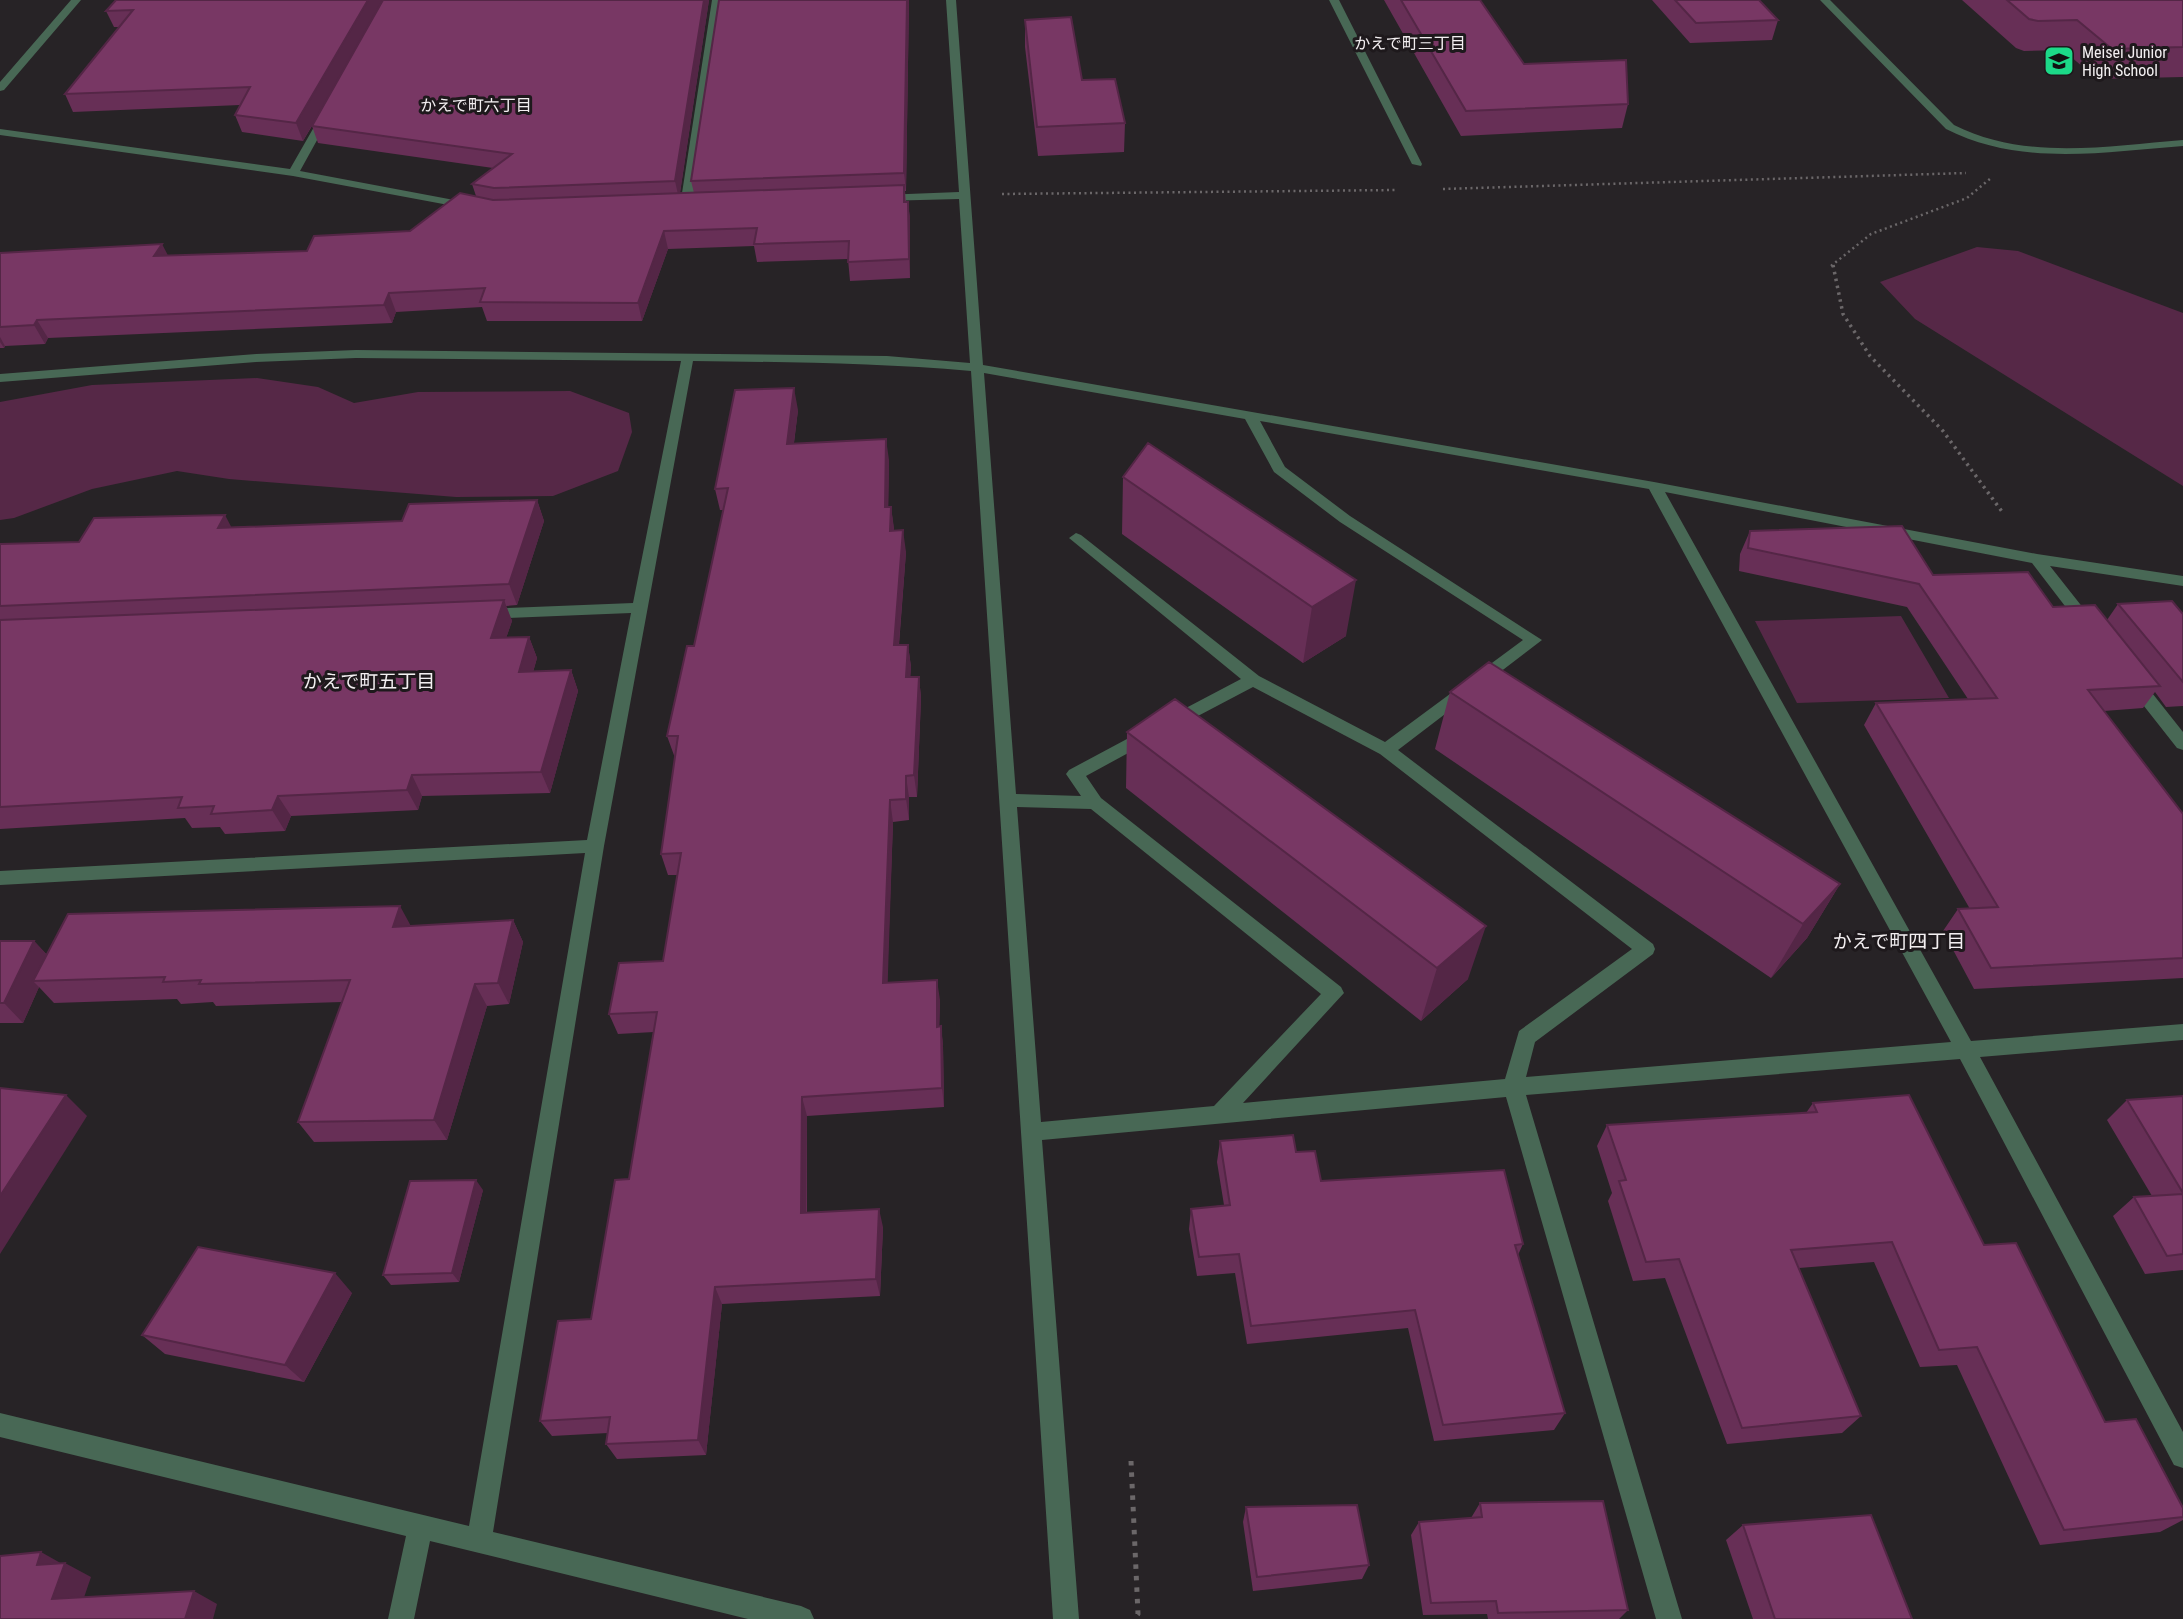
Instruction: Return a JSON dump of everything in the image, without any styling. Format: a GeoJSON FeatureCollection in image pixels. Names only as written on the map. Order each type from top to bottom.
{"type":"FeatureCollection","features":[{"type":"Feature","properties":{"kind":"street"},"geometry":{"type":"LineString","coordinates":[[0,88],[76,0]]}},
{"type":"Feature","properties":{"kind":"street"},"geometry":{"type":"LineString","coordinates":[[686,206],[717,0]]}},
{"type":"Feature","properties":{"kind":"street"},"geometry":{"type":"LineString","coordinates":[[951,0],[1066,1619]]}},
{"type":"Feature","properties":{"kind":"street"},"geometry":{"type":"LineString","coordinates":[[1334,0],[1417,164]]}},
{"type":"Feature","properties":{"kind":"street"},"geometry":{"type":"LineString","coordinates":[[1825,0],[1950,127],[1969,140],[1998,148],[2046,152],[2183,143]]}},
{"type":"Feature","properties":{"kind":"street"},"geometry":{"type":"LineString","coordinates":[[293,173],[332,104]]}},
{"type":"Feature","properties":{"kind":"street"},"geometry":{"type":"LineString","coordinates":[[0,132],[293,173],[485,209]]}},
{"type":"Feature","properties":{"kind":"street"},"geometry":{"type":"LineString","coordinates":[[873,198],[966,195]]}},
{"type":"Feature","properties":{"kind":"street"},"geometry":{"type":"LineString","coordinates":[[672,207],[699,206]]}},
{"type":"Feature","properties":{"kind":"street"},"geometry":{"type":"LineString","coordinates":[[0,378],[114,367],[344,355],[688,356],[887,360],[979,368],[1654,486],[2037,559],[2183,581]]}},
{"type":"Feature","properties":{"kind":"street"},"geometry":{"type":"LineString","coordinates":[[479,1542],[595,846],[688,356]]}},
{"type":"Feature","properties":{"kind":"street"},"geometry":{"type":"LineString","coordinates":[[1251,417],[1279,469],[1345,519],[1534,640],[1386,750]]}},
{"type":"Feature","properties":{"kind":"street"},"geometry":{"type":"LineString","coordinates":[[1654,486],[1965,1049],[2183,1456]]}},
{"type":"Feature","properties":{"kind":"street"},"geometry":{"type":"LineString","coordinates":[[1076,538],[1254,680],[1386,750],[1646,949],[1526,1037],[1513,1087],[1669,1619]]}},
{"type":"Feature","properties":{"kind":"street"},"geometry":{"type":"LineString","coordinates":[[2037,559],[2097,635]]}},
{"type":"Feature","properties":{"kind":"street"},"geometry":{"type":"LineString","coordinates":[[473,615],[640,608]]}},
{"type":"Feature","properties":{"kind":"street"},"geometry":{"type":"LineString","coordinates":[[2123,668],[2183,744]]}},
{"type":"Feature","properties":{"kind":"street"},"geometry":{"type":"LineString","coordinates":[[1220,1114],[1334,993],[1095,803],[1075,774],[1254,680]]}},
{"type":"Feature","properties":{"kind":"street"},"geometry":{"type":"LineString","coordinates":[[1009,800],[1095,803]]}},
{"type":"Feature","properties":{"kind":"street"},"geometry":{"type":"LineString","coordinates":[[0,878],[595,846]]}},
{"type":"Feature","properties":{"kind":"street"},"geometry":{"type":"LineString","coordinates":[[1033,1132],[1513,1087],[2183,1032]]}},
{"type":"Feature","properties":{"kind":"street"},"geometry":{"type":"LineString","coordinates":[[0,1425],[801,1619]]}},
{"type":"Feature","properties":{"kind":"street"},"geometry":{"type":"LineString","coordinates":[[401,1619],[420,1528]]}},
{"type":"Feature","properties":{"kind":"path"},"geometry":{"type":"LineString","coordinates":[[1441,189],[1969,173]]}},
{"type":"Feature","properties":{"kind":"path"},"geometry":{"type":"LineString","coordinates":[[1983,173],[1997,173],[1967,198],[1871,234],[1831,266],[1843,314],[1870,356],[1943,431],[2037,559]]}},
{"type":"Feature","properties":{"kind":"path"},"geometry":{"type":"LineString","coordinates":[[966,195],[1399,190]]}},
{"type":"Feature","properties":{"kind":"path"},"geometry":{"type":"LineString","coordinates":[[1131,1461],[1138,1614],[1134,1619]]}},
{"type":"Feature","properties":{"kind":"shaded area"},"geometry":{"type":"Polygon","coordinates":[[[1977,247],[2018,251],[2183,313],[2183,486],[1915,319],[1880,282],[1977,247]]]}},
{"type":"Feature","properties":{"kind":"shaded area"},"geometry":{"type":"Polygon","coordinates":[[[257,378],[318,387],[354,403],[418,392],[570,391],[629,413],[632,432],[618,471],[553,496],[456,497],[229,479],[177,471],[92,489],[14,518],[0,520],[0,402],[92,385],[257,378]]]}},
{"type":"Feature","properties":{"kind":"shaded area"},"geometry":{"type":"Polygon","coordinates":[[[1901,616],[1949,698],[1797,703],[1755,621],[1901,616]]]}},
{"type":"Feature","properties":{"kind":"building"},"geometry":{"type":"Polygon","coordinates":[[[116,0],[368,0],[296,123],[235,115],[250,87],[65,94],[133,10],[106,11],[116,0]]]}},
{"type":"Feature","properties":{"kind":"building"},"geometry":{"type":"Polygon","coordinates":[[[383,0],[704,0],[675,181],[494,188],[472,184],[512,154],[312,126],[383,0]]]}},
{"type":"Feature","properties":{"kind":"building"},"geometry":{"type":"Polygon","coordinates":[[[719,0],[907,0],[904,173],[691,181],[719,0]]]}},
{"type":"Feature","properties":{"kind":"building"},"geometry":{"type":"Polygon","coordinates":[[[1401,0],[1480,0],[1524,64],[1626,60],[1628,104],[1466,111],[1401,0]]]}},
{"type":"Feature","properties":{"kind":"building"},"geometry":{"type":"Polygon","coordinates":[[[1675,0],[1759,0],[1778,20],[1696,23],[1675,0]]]}},
{"type":"Feature","properties":{"kind":"building"},"geometry":{"type":"Polygon","coordinates":[[[2007,0],[2183,0],[2183,47],[2112,49],[2077,20],[2029,19],[2007,0]]]}},
{"type":"Feature","properties":{"kind":"building"},"geometry":{"type":"Polygon","coordinates":[[[1071,17],[1082,80],[1115,79],[1125,123],[1037,127],[1025,20],[1071,17]]]}},
{"type":"Feature","properties":{"kind":"building"},"geometry":{"type":"Polygon","coordinates":[[[904,185],[904,202],[908,202],[909,259],[848,262],[849,241],[754,244],[757,228],[664,231],[638,303],[480,302],[485,288],[389,293],[384,305],[37,320],[34,325],[0,327],[0,253],[162,244],[154,256],[307,251],[314,236],[410,231],[460,193],[493,200],[904,185]]]}},
{"type":"Feature","properties":{"kind":"building"},"geometry":{"type":"Polygon","coordinates":[[[794,388],[787,444],[886,439],[885,507],[891,507],[890,531],[903,530],[894,645],[908,645],[906,677],[919,677],[914,775],[906,776],[906,799],[890,800],[883,983],[937,980],[937,1027],[941,1026],[942,1088],[802,1097],[801,1213],[879,1209],[876,1279],[715,1287],[698,1440],[606,1444],[610,1417],[540,1421],[558,1321],[591,1319],[615,1180],[629,1179],[657,1012],[609,1014],[619,963],[663,961],[681,853],[661,854],[678,736],[667,736],[687,646],[694,646],[728,488],[715,489],[735,390],[794,388]]]}},
{"type":"Feature","properties":{"kind":"building"},"geometry":{"type":"Polygon","coordinates":[[[1148,443],[1356,580],[1312,607],[1123,477],[1148,443]]]}},
{"type":"Feature","properties":{"kind":"building"},"geometry":{"type":"Polygon","coordinates":[[[537,500],[509,584],[0,606],[0,544],[79,542],[94,518],[225,515],[218,528],[402,521],[409,504],[537,500]]]}},
{"type":"Feature","properties":{"kind":"building"},"geometry":{"type":"Polygon","coordinates":[[[1902,526],[1933,575],[2028,572],[2053,607],[2095,605],[2160,686],[2088,690],[2183,814],[2183,958],[1991,968],[1958,909],[1998,907],[1876,703],[1997,698],[1919,584],[1748,548],[1750,531],[1902,526]]]}},
{"type":"Feature","properties":{"kind":"building"},"geometry":{"type":"Polygon","coordinates":[[[504,600],[491,638],[529,637],[519,672],[571,670],[541,772],[412,775],[407,790],[278,796],[272,810],[211,814],[214,806],[178,808],[182,797],[0,807],[0,620],[504,600]]]}},
{"type":"Feature","properties":{"kind":"building"},"geometry":{"type":"Polygon","coordinates":[[[2172,601],[2183,614],[2183,682],[2118,604],[2172,601]]]}},
{"type":"Feature","properties":{"kind":"building"},"geometry":{"type":"Polygon","coordinates":[[[1489,662],[1840,884],[1803,924],[1450,692],[1489,662]]]}},
{"type":"Feature","properties":{"kind":"building"},"geometry":{"type":"Polygon","coordinates":[[[1175,699],[1486,926],[1437,968],[1127,732],[1175,699]]]}},
{"type":"Feature","properties":{"kind":"building"},"geometry":{"type":"Polygon","coordinates":[[[400,906],[393,927],[513,920],[498,983],[475,984],[434,1120],[298,1122],[350,980],[199,984],[201,980],[163,982],[165,977],[33,981],[68,914],[400,906]]]}},
{"type":"Feature","properties":{"kind":"building"},"geometry":{"type":"Polygon","coordinates":[[[0,941],[34,941],[4,1003],[0,1003],[0,941]]]}},
{"type":"Feature","properties":{"kind":"building"},"geometry":{"type":"Polygon","coordinates":[[[0,1088],[66,1095],[0,1196],[0,1088]]]}},
{"type":"Feature","properties":{"kind":"building"},"geometry":{"type":"Polygon","coordinates":[[[1909,1095],[1984,1245],[2016,1243],[2105,1422],[2136,1419],[2183,1508],[2183,1517],[2064,1530],[1977,1347],[1939,1350],[1892,1242],[1791,1250],[1861,1416],[1742,1428],[1679,1259],[1646,1262],[1619,1181],[1626,1180],[1607,1125],[1817,1112],[1813,1103],[1909,1095]]]}},
{"type":"Feature","properties":{"kind":"building"},"geometry":{"type":"Polygon","coordinates":[[[2183,1096],[2183,1193],[2127,1100],[2183,1096]]]}},
{"type":"Feature","properties":{"kind":"building"},"geometry":{"type":"Polygon","coordinates":[[[1293,1135],[1296,1152],[1315,1151],[1321,1181],[1504,1170],[1523,1244],[1515,1245],[1565,1413],[1443,1425],[1415,1310],[1251,1326],[1239,1254],[1199,1257],[1191,1209],[1230,1205],[1220,1141],[1293,1135]]]}},
{"type":"Feature","properties":{"kind":"building"},"geometry":{"type":"Polygon","coordinates":[[[476,1180],[452,1273],[383,1275],[410,1181],[476,1180]]]}},
{"type":"Feature","properties":{"kind":"building"},"geometry":{"type":"Polygon","coordinates":[[[2183,1194],[2183,1254],[2167,1256],[2134,1197],[2183,1194]]]}},
{"type":"Feature","properties":{"kind":"building"},"geometry":{"type":"Polygon","coordinates":[[[198,1247],[335,1273],[285,1365],[142,1335],[198,1247]]]}},
{"type":"Feature","properties":{"kind":"building"},"geometry":{"type":"Polygon","coordinates":[[[1603,1501],[1628,1610],[1498,1613],[1496,1601],[1431,1603],[1419,1522],[1482,1517],[1480,1503],[1603,1501]]]}},
{"type":"Feature","properties":{"kind":"building"},"geometry":{"type":"Polygon","coordinates":[[[1357,1505],[1369,1565],[1257,1577],[1246,1507],[1357,1505]]]}},
{"type":"Feature","properties":{"kind":"building"},"geometry":{"type":"Polygon","coordinates":[[[1871,1515],[1912,1619],[1775,1619],[1743,1525],[1871,1515]]]}},
{"type":"Feature","properties":{"kind":"building"},"geometry":{"type":"Polygon","coordinates":[[[41,1552],[37,1565],[65,1563],[52,1599],[194,1591],[185,1619],[0,1619],[0,1556],[41,1552]]]}},
{"type":"Feature","properties":{"kind":"place","name":"Meisei Junior High School"},"geometry":{"type":"Point","coordinates":[2059,61]}},
{"type":"Feature","properties":{"kind":"district","name":"かえで町三丁目"},"geometry":{"type":"Point","coordinates":[1410,43]}},
{"type":"Feature","properties":{"kind":"district","name":"かえで町六丁目"},"geometry":{"type":"Point","coordinates":[476,105]}},
{"type":"Feature","properties":{"kind":"district","name":"かえで町五丁目"},"geometry":{"type":"Point","coordinates":[369,681]}},
{"type":"Feature","properties":{"kind":"district","name":"かえで町四丁目"},"geometry":{"type":"Point","coordinates":[1899,941]}}]}
